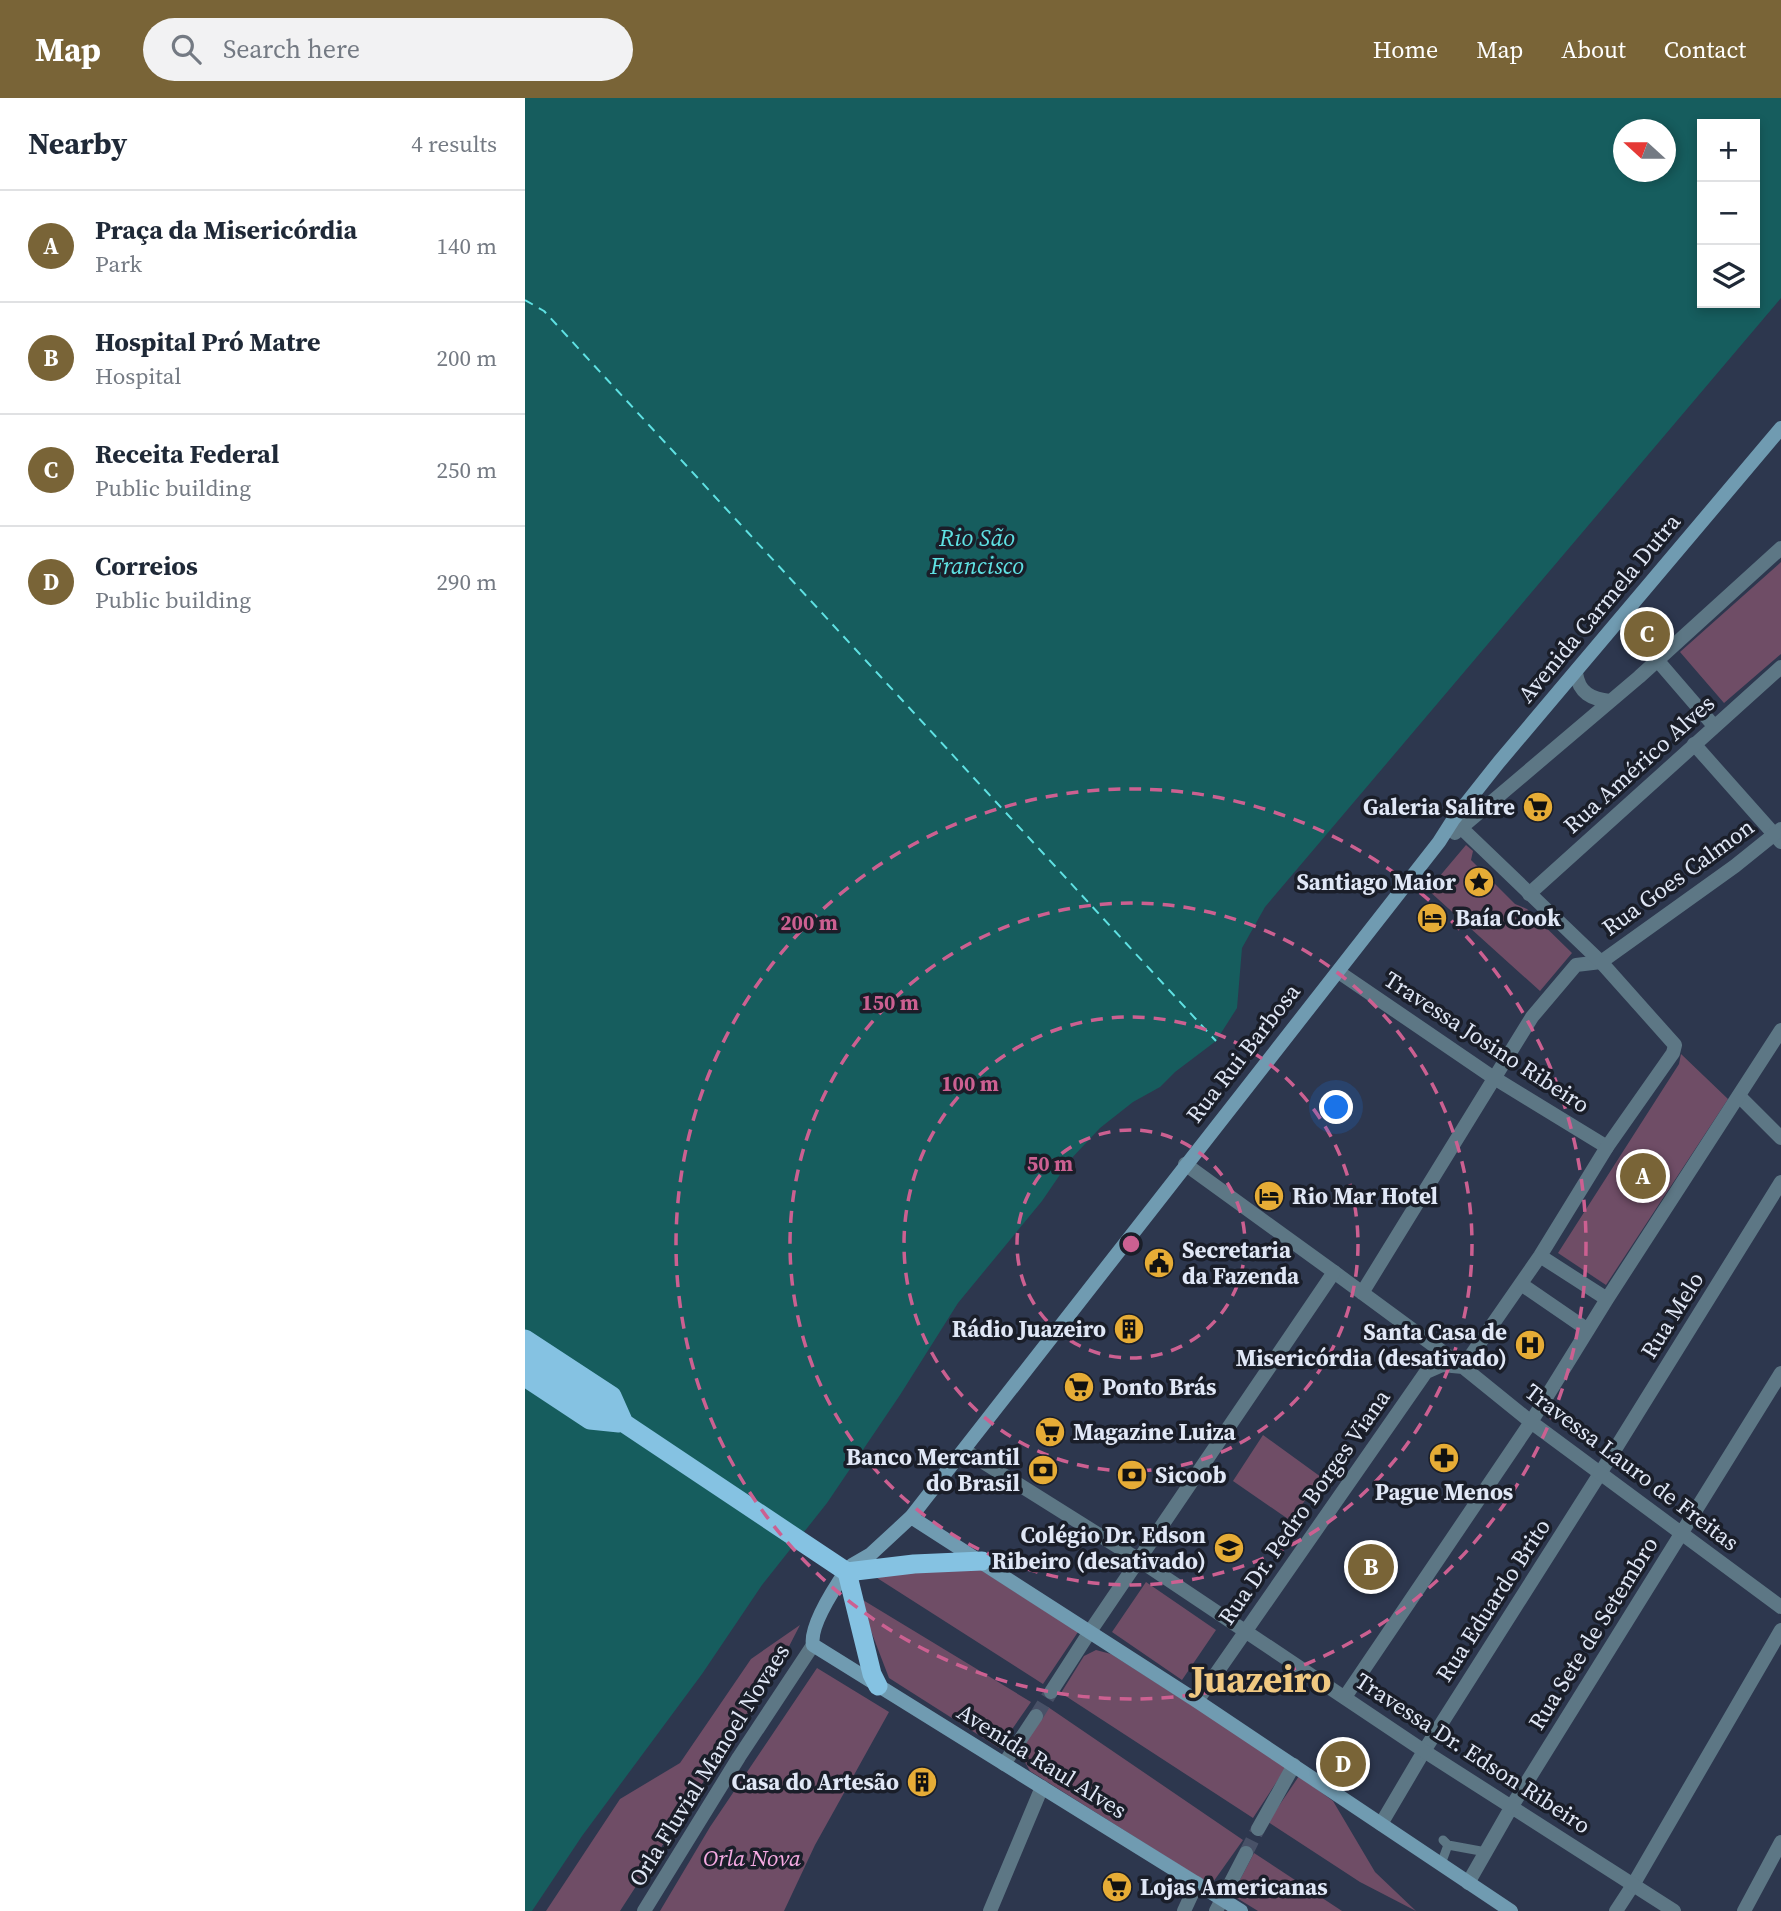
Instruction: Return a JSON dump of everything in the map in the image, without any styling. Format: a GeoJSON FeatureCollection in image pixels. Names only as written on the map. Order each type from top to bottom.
{"type":"FeatureCollection","features":[{"type":"Feature","properties":{"kind":"highway"},"geometry":{"type":"LineString","coordinates":[[525,1339],[613,1396],[624,1423]]}},
{"type":"Feature","properties":{"kind":"highway"},"geometry":{"type":"LineString","coordinates":[[525,1357],[849,1568],[982,1561]]}},
{"type":"Feature","properties":{"kind":"highway"},"geometry":{"type":"LineString","coordinates":[[525,1377],[590,1420],[624,1423]]}},
{"type":"Feature","properties":{"kind":"highway"},"geometry":{"type":"LineString","coordinates":[[849,1568],[875,1680]]}},
{"type":"Feature","properties":{"kind":"main road","name":"Avenida Carmela Dutra"},"geometry":{"type":"LineString","coordinates":[[1439,842],[1458,824],[1499,762],[1781,428]]}},
{"type":"Feature","properties":{"kind":"main road","name":"Rua Rui Barbosa"},"geometry":{"type":"LineString","coordinates":[[849,1568],[871,1554],[911,1517],[1185,1164],[1340,973],[1439,842]]}},
{"type":"Feature","properties":{"kind":"main road"},"geometry":{"type":"LineString","coordinates":[[911,1517],[1294,1765],[1390,1816],[1441,1864],[1511,1911]]}},
{"type":"Feature","properties":{"kind":"main road"},"geometry":{"type":"LineString","coordinates":[[816,1647],[814,1631],[831,1596],[849,1568]]}},
{"type":"Feature","properties":{"kind":"main road","name":"Avenida Raul Alves"},"geometry":{"type":"LineString","coordinates":[[816,1647],[875,1680],[1197,1883],[1219,1905],[1241,1911]]}},
{"type":"Feature","properties":{"kind":"street"},"geometry":{"type":"LineString","coordinates":[[1463,1367],[1540,1256],[1607,1147],[1673,1053],[1673,1041],[1601,962],[1458,824],[1657,661],[1781,548]]}},
{"type":"Feature","properties":{"kind":"street"},"geometry":{"type":"LineString","coordinates":[[1657,661],[1713,726]]}},
{"type":"Feature","properties":{"kind":"street","name":"Rua Américo Alves"},"geometry":{"type":"LineString","coordinates":[[1529,894],[1781,667]]}},
{"type":"Feature","properties":{"kind":"street"},"geometry":{"type":"LineString","coordinates":[[1576,673],[1582,690],[1594,699],[1610,701]]}},
{"type":"Feature","properties":{"kind":"street"},"geometry":{"type":"LineString","coordinates":[[1695,744],[1779,835]]}},
{"type":"Feature","properties":{"kind":"street","name":"Rua Goes Calmon"},"geometry":{"type":"LineString","coordinates":[[1362,1293],[1532,1017],[1576,965],[1601,962],[1779,835]]}},
{"type":"Feature","properties":{"kind":"street","name":"Travessa Josino Ribeiro"},"geometry":{"type":"LineString","coordinates":[[1340,973],[1496,1079],[1607,1147]]}},
{"type":"Feature","properties":{"kind":"street"},"geometry":{"type":"LineString","coordinates":[[1345,1697],[1531,1422],[1781,1030]]}},
{"type":"Feature","properties":{"kind":"street"},"geometry":{"type":"LineString","coordinates":[[1739,1096],[1781,1138]]}},
{"type":"Feature","properties":{"kind":"street","name":"Travessa Lauro de Freitas"},"geometry":{"type":"LineString","coordinates":[[1185,1164],[1463,1367],[1531,1422],[1781,1607]]}},
{"type":"Feature","properties":{"kind":"street","name":"Rua Melo"},"geometry":{"type":"LineString","coordinates":[[1601,1472],[1781,1182]]}},
{"type":"Feature","properties":{"kind":"street"},"geometry":{"type":"LineString","coordinates":[[1540,1256],[1607,1299]]}},
{"type":"Feature","properties":{"kind":"street"},"geometry":{"type":"LineString","coordinates":[[1051,1692],[1334,1272]]}},
{"type":"Feature","properties":{"kind":"street"},"geometry":{"type":"LineString","coordinates":[[1521,1284],[1588,1330]]}},
{"type":"Feature","properties":{"kind":"street","name":"Rua Dr. Pedro Borges Viana"},"geometry":{"type":"LineString","coordinates":[[1197,1701],[1426,1372],[1442,1365],[1463,1367]]}},
{"type":"Feature","properties":{"kind":"street","name":"Rua Sete de Setembro"},"geometry":{"type":"LineString","coordinates":[[1468,1883],[1512,1806],[1781,1373]]}},
{"type":"Feature","properties":{"kind":"street","name":"Travessa Dr. Edson Ribeiro"},"geometry":{"type":"LineString","coordinates":[[964,1450],[1139,1560],[1424,1751],[1674,1911]]}},
{"type":"Feature","properties":{"kind":"street","name":"Rua Eduardo Brito"},"geometry":{"type":"LineString","coordinates":[[1390,1816],[1424,1751],[1601,1472]]}},
{"type":"Feature","properties":{"kind":"street"},"geometry":{"type":"LineString","coordinates":[[1616,1911],[1781,1630]]}},
{"type":"Feature","properties":{"kind":"street","name":"Orla Fluvial Manoel Novaes"},"geometry":{"type":"LineString","coordinates":[[644,1911],[739,1758],[816,1647]]}},
{"type":"Feature","properties":{"kind":"street"},"geometry":{"type":"LineString","coordinates":[[1005,1764],[1036,1716]]}},
{"type":"Feature","properties":{"kind":"street"},"geometry":{"type":"LineString","coordinates":[[1258,1829],[1294,1765]]}},
{"type":"Feature","properties":{"kind":"street"},"geometry":{"type":"LineString","coordinates":[[990,1911],[1042,1787]]}},
{"type":"Feature","properties":{"kind":"street"},"geometry":{"type":"LineString","coordinates":[[1744,1911],[1781,1842]]}},
{"type":"Feature","properties":{"kind":"street"},"geometry":{"type":"LineString","coordinates":[[1219,1905],[1246,1853]]}},
{"type":"Feature","properties":{"kind":"street"},"geometry":{"type":"LineString","coordinates":[[1184,1911],[1197,1883]]}},
{"type":"Feature","properties":{"kind":"lane"},"geometry":{"type":"LineString","coordinates":[[1441,1864],[1445,1843],[1486,1852]]}},
{"type":"Feature","properties":{"kind":"green space"},"geometry":{"type":"Polygon","coordinates":[[[1781,562],[1781,654],[1724,703],[1680,652],[1781,562]]]}},
{"type":"Feature","properties":{"kind":"green space"},"geometry":{"type":"Polygon","coordinates":[[[1466,845],[1473,851],[1471,860],[1515,904],[1527,909],[1572,953],[1540,991],[1428,890],[1466,845]]]}},
{"type":"Feature","properties":{"kind":"green space"},"geometry":{"type":"Polygon","coordinates":[[[1681,1054],[1728,1099],[1606,1285],[1558,1253],[1679,1064],[1681,1054]]]}},
{"type":"Feature","properties":{"kind":"green space"},"geometry":{"type":"Polygon","coordinates":[[[1263,1435],[1321,1477],[1291,1521],[1233,1481],[1263,1435]]]}},
{"type":"Feature","properties":{"kind":"green space"},"geometry":{"type":"Polygon","coordinates":[[[976,1567],[1078,1632],[1043,1684],[874,1576],[976,1567]]]}},
{"type":"Feature","properties":{"kind":"green space"},"geometry":{"type":"Polygon","coordinates":[[[1146,1582],[1216,1630],[1182,1680],[1112,1632],[1146,1582]]]}},
{"type":"Feature","properties":{"kind":"green space"},"geometry":{"type":"Polygon","coordinates":[[[858,1597],[1031,1702],[999,1748],[889,1678],[858,1597]]]}},
{"type":"Feature","properties":{"kind":"green space"},"geometry":{"type":"Polygon","coordinates":[[[800,1625],[781,1662],[620,1911],[546,1911],[620,1799],[680,1763],[751,1659],[800,1625]]]}},
{"type":"Feature","properties":{"kind":"green space"},"geometry":{"type":"Polygon","coordinates":[[[1096,1650],[1111,1654],[1287,1766],[1253,1818],[1061,1693],[1084,1656],[1096,1650]]]}},
{"type":"Feature","properties":{"kind":"green space","name":"Orla Nova"},"geometry":{"type":"Polygon","coordinates":[[[817,1668],[889,1712],[815,1845],[784,1911],[660,1911],[710,1827],[817,1668]]]}},
{"type":"Feature","properties":{"kind":"green space"},"geometry":{"type":"Polygon","coordinates":[[[1048,1707],[1243,1840],[1211,1885],[1030,1771],[1022,1757],[1023,1744],[1048,1707]]]}},
{"type":"Feature","properties":{"kind":"green space"},"geometry":{"type":"Polygon","coordinates":[[[1299,1776],[1333,1801],[1375,1872],[1416,1911],[1360,1882],[1268,1822],[1299,1776]]]}},
{"type":"Feature","properties":{"kind":"green space"},"geometry":{"type":"Polygon","coordinates":[[[1254,1853],[1342,1911],[1258,1911],[1232,1895],[1254,1853]]]}},
{"type":"Feature","properties":{"kind":"water","name":"Rio São Francisco"},"geometry":{"type":"Polygon","coordinates":[[[525,98],[1781,98],[1781,298],[1265,907],[1242,948],[1237,1008],[1216,1041],[1160,1087],[1133,1102],[1100,1128],[1070,1160],[1042,1201],[958,1303],[827,1503],[762,1585],[702,1674],[582,1836],[532,1911],[525,1911],[525,98]]]}},
{"type":"Feature","properties":{"kind":"ferry route"},"geometry":{"type":"LineString","coordinates":[[525,300],[544,311],[1216,1041]]}},
{"type":"Feature","properties":{"kind":"tunnel"},"geometry":{"type":"LineString","coordinates":[[1036,1716],[1051,1692]]}},
{"type":"Feature","properties":{"kind":"tunnel"},"geometry":{"type":"LineString","coordinates":[[1246,1853],[1258,1829]]}},
{"type":"Feature","properties":{"kind":"place","name":"Receita Federal"},"geometry":{"type":"Point","coordinates":[1647,634]}},
{"type":"Feature","properties":{"kind":"place","name":"Galeria Salitre"},"geometry":{"type":"Point","coordinates":[1538,807]}},
{"type":"Feature","properties":{"kind":"place","name":"Santiago Maior"},"geometry":{"type":"Point","coordinates":[1479,882]}},
{"type":"Feature","properties":{"kind":"place","name":"Baía Cook"},"geometry":{"type":"Point","coordinates":[1432,918]}},
{"type":"Feature","properties":{"kind":"place","name":"Praça da Misericórdia"},"geometry":{"type":"Point","coordinates":[1643,1176]}},
{"type":"Feature","properties":{"kind":"place","name":"Rio Mar Hotel"},"geometry":{"type":"Point","coordinates":[1269,1196]}},
{"type":"Feature","properties":{"kind":"place","name":"Secretaria da Fazenda"},"geometry":{"type":"Point","coordinates":[1159,1263]}},
{"type":"Feature","properties":{"kind":"place","name":"Rádio Juazeiro"},"geometry":{"type":"Point","coordinates":[1129,1329]}},
{"type":"Feature","properties":{"kind":"place","name":"Santa Casa de Misericórdia (desativado)"},"geometry":{"type":"Point","coordinates":[1530,1345]}},
{"type":"Feature","properties":{"kind":"place","name":"Ponto Brás"},"geometry":{"type":"Point","coordinates":[1079,1387]}},
{"type":"Feature","properties":{"kind":"place","name":"Magazine Luiza"},"geometry":{"type":"Point","coordinates":[1050,1432]}},
{"type":"Feature","properties":{"kind":"place","name":"Pague Menos"},"geometry":{"type":"Point","coordinates":[1444,1458]}},
{"type":"Feature","properties":{"kind":"place","name":"Banco Mercantil do Brasil"},"geometry":{"type":"Point","coordinates":[1043,1470]}},
{"type":"Feature","properties":{"kind":"place","name":"Sicoob"},"geometry":{"type":"Point","coordinates":[1132,1475]}},
{"type":"Feature","properties":{"kind":"place","name":"Colégio Dr. Edson Ribeiro (desativado)"},"geometry":{"type":"Point","coordinates":[1229,1548]}},
{"type":"Feature","properties":{"kind":"place","name":"Hospital Pró Matre"},"geometry":{"type":"Point","coordinates":[1371,1567]}},
{"type":"Feature","properties":{"kind":"place","name":"Correios"},"geometry":{"type":"Point","coordinates":[1343,1764]}},
{"type":"Feature","properties":{"kind":"place","name":"Casa do Artesão"},"geometry":{"type":"Point","coordinates":[922,1782]}},
{"type":"Feature","properties":{"kind":"place","name":"Lojas Americanas"},"geometry":{"type":"Point","coordinates":[1117,1887]}},
{"type":"Feature","properties":{"kind":"district","name":"Juazeiro"},"geometry":{"type":"Point","coordinates":[1261,1679]}}]}
